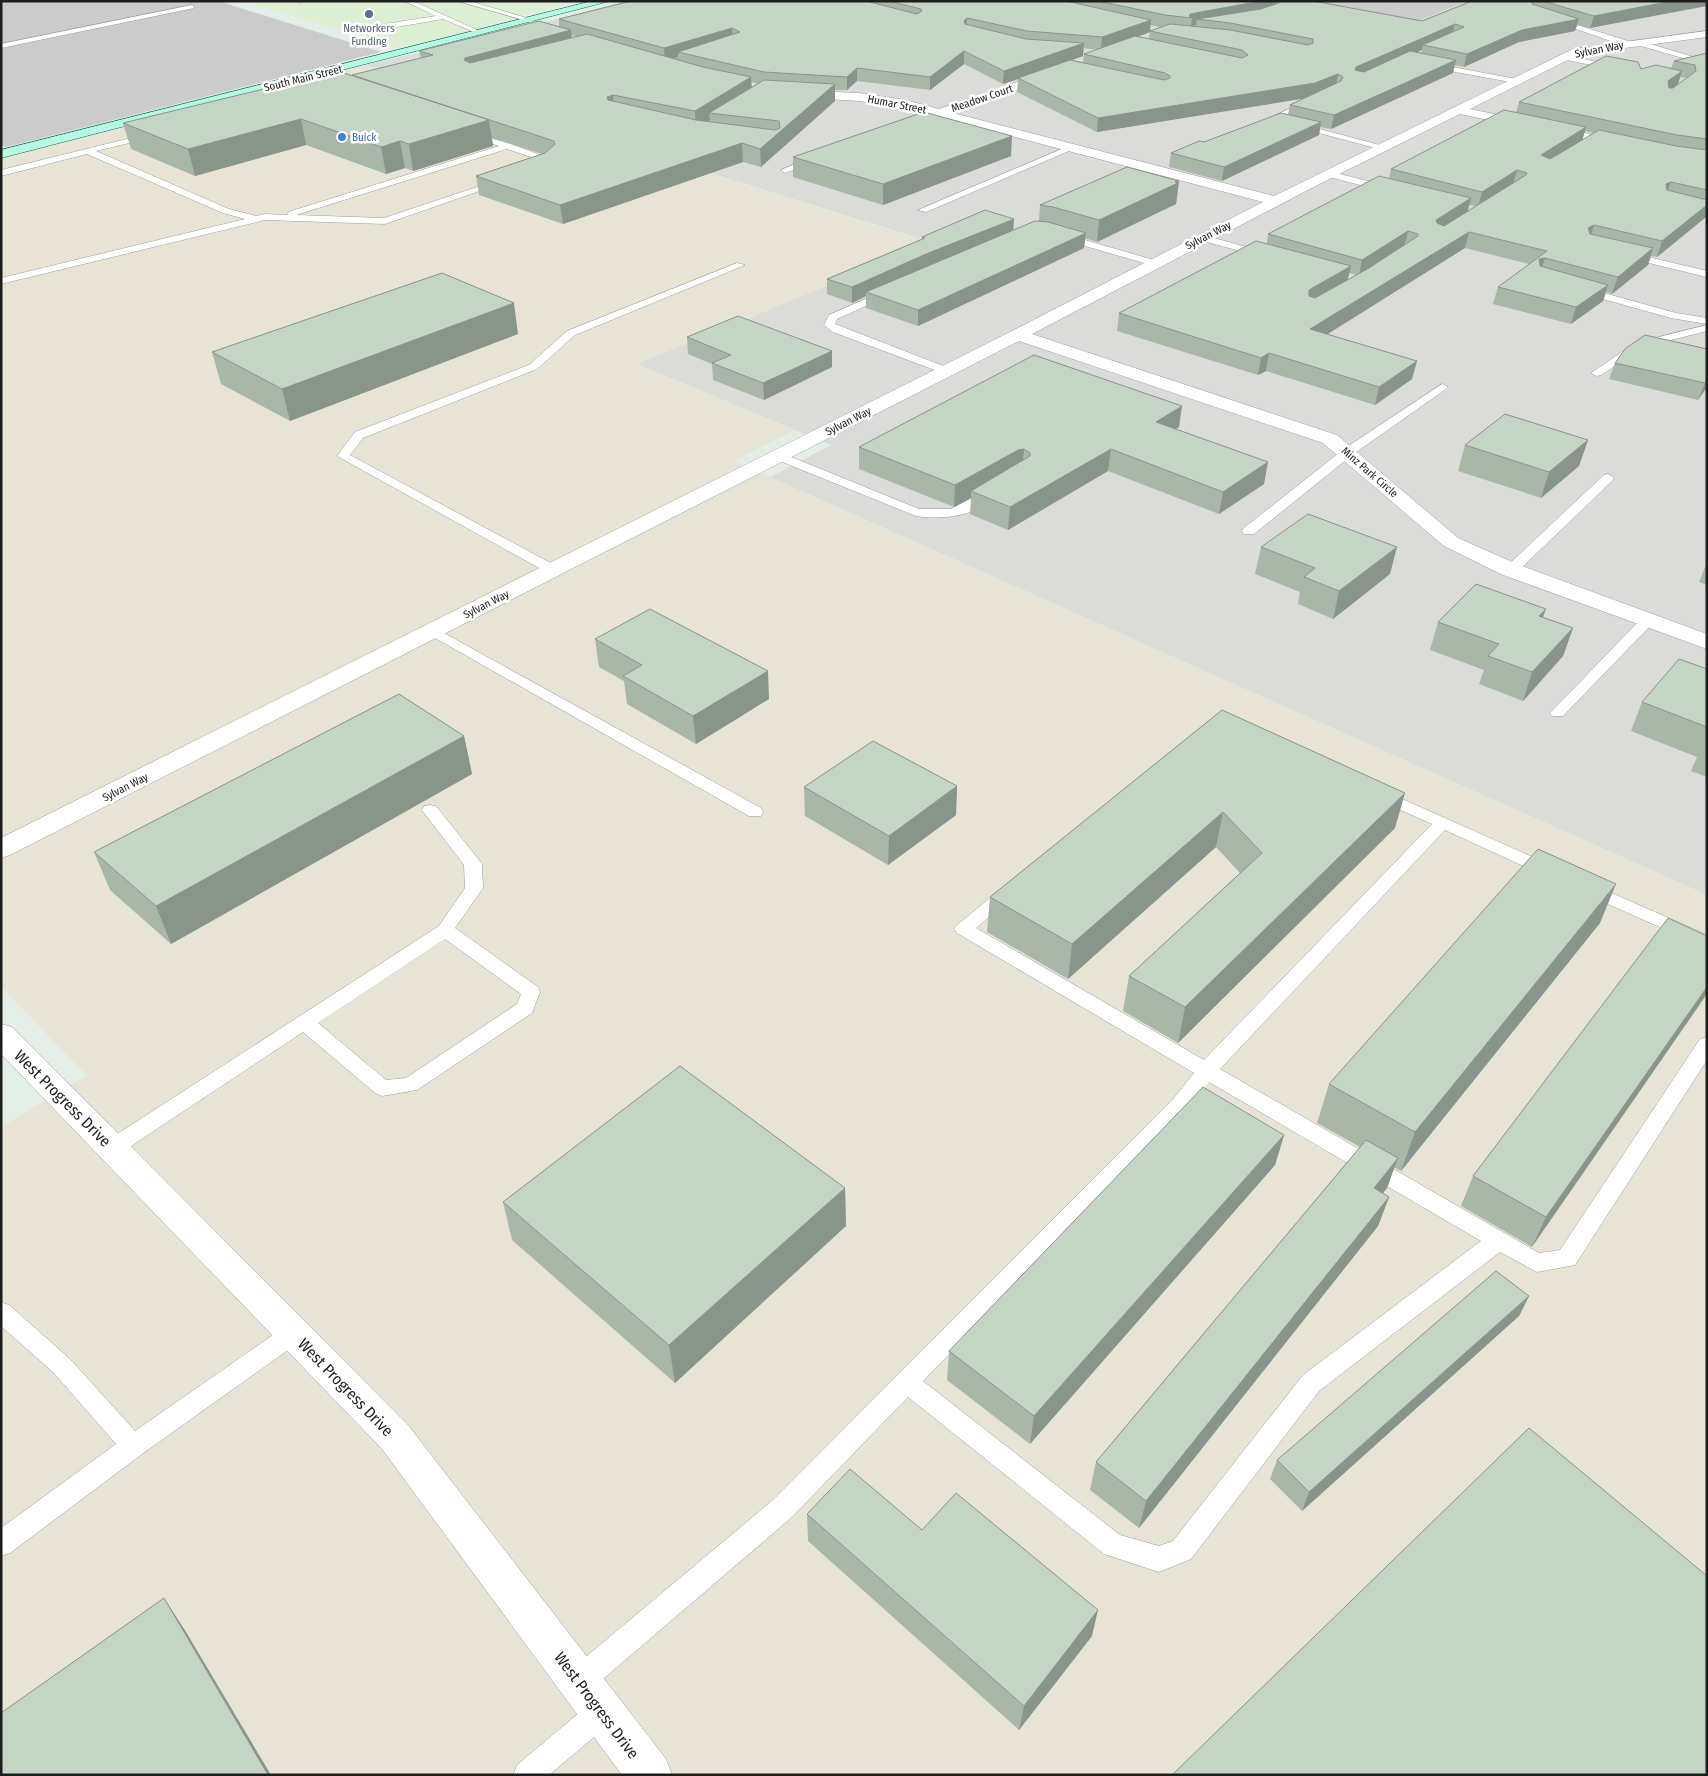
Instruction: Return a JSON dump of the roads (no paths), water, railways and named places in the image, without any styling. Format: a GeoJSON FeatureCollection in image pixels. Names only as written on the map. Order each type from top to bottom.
{"type":"FeatureCollection","features":[{"type":"Feature","properties":{"kind":"main road","name":"South Main Street"},"geometry":{"type":"LineString","coordinates":[[1,154],[605,1]]}},
{"type":"Feature","properties":{"kind":"street"},"geometry":{"type":"LineString","coordinates":[[514,24],[538,31]]}},
{"type":"Feature","properties":{"kind":"street","name":"Sylvan Way"},"geometry":{"type":"LineString","coordinates":[[1,849],[1018,335],[1328,174],[1577,51],[1707,34]]}},
{"type":"Feature","properties":{"kind":"street","name":"Meadow Court"},"geometry":{"type":"LineString","coordinates":[[940,113],[1068,68]]}},
{"type":"Feature","properties":{"kind":"street","name":"Humar Street"},"geometry":{"type":"LineString","coordinates":[[783,92],[882,100],[940,113],[1276,201]]}},
{"type":"Feature","properties":{"kind":"street"},"geometry":{"type":"LineString","coordinates":[[1459,110],[1634,147]]}},
{"type":"Feature","properties":{"kind":"street","name":"Minz Park Circle"},"geometry":{"type":"LineString","coordinates":[[1018,335],[1330,439],[1348,452],[1450,542],[1511,570],[1707,642]]}},
{"type":"Feature","properties":{"kind":"street","name":"West Progress Drive"},"geometry":{"type":"LineString","coordinates":[[1,1035],[395,1437],[650,1775]]}},
{"type":"Feature","properties":{"kind":"lane"},"geometry":{"type":"LineString","coordinates":[[407,1],[481,33]]}},
{"type":"Feature","properties":{"kind":"lane"},"geometry":{"type":"LineString","coordinates":[[460,1],[530,20]]}},
{"type":"Feature","properties":{"kind":"lane"},"geometry":{"type":"LineString","coordinates":[[1,46],[192,7]]}},
{"type":"Feature","properties":{"kind":"lane"},"geometry":{"type":"LineString","coordinates":[[368,27],[398,25],[442,17]]}},
{"type":"Feature","properties":{"kind":"lane"},"geometry":{"type":"LineString","coordinates":[[1548,18],[1707,63]]}},
{"type":"Feature","properties":{"kind":"lane"},"geometry":{"type":"LineString","coordinates":[[1565,57],[1623,69]]}},
{"type":"Feature","properties":{"kind":"lane"},"geometry":{"type":"LineString","coordinates":[[1425,64],[1516,82]]}},
{"type":"Feature","properties":{"kind":"lane"},"geometry":{"type":"LineString","coordinates":[[303,78],[318,83]]}},
{"type":"Feature","properties":{"kind":"lane"},"geometry":{"type":"LineString","coordinates":[[1278,121],[1277,118],[1318,99]]}},
{"type":"Feature","properties":{"kind":"lane"},"geometry":{"type":"LineString","coordinates":[[924,119],[940,113]]}},
{"type":"Feature","properties":{"kind":"lane"},"geometry":{"type":"LineString","coordinates":[[1269,125],[1278,121],[1383,147]]}},
{"type":"Feature","properties":{"kind":"lane"},"geometry":{"type":"LineString","coordinates":[[1,173],[163,131]]}},
{"type":"Feature","properties":{"kind":"lane"},"geometry":{"type":"LineString","coordinates":[[462,131],[552,161],[544,168],[535,171]]}},
{"type":"Feature","properties":{"kind":"lane"},"geometry":{"type":"LineString","coordinates":[[1581,148],[1596,139]]}},
{"type":"Feature","properties":{"kind":"lane"},"geometry":{"type":"LineString","coordinates":[[280,218],[508,146]]}},
{"type":"Feature","properties":{"kind":"lane"},"geometry":{"type":"LineString","coordinates":[[923,210],[1072,148]]}},
{"type":"Feature","properties":{"kind":"lane"},"geometry":{"type":"LineString","coordinates":[[88,151],[226,211],[255,219]]}},
{"type":"Feature","properties":{"kind":"lane"},"geometry":{"type":"LineString","coordinates":[[785,170],[822,156]]}},
{"type":"Feature","properties":{"kind":"lane"},"geometry":{"type":"LineString","coordinates":[[1328,174],[1394,190]]}},
{"type":"Feature","properties":{"kind":"lane"},"geometry":{"type":"LineString","coordinates":[[1,281],[255,219],[385,221],[507,180]]}},
{"type":"Feature","properties":{"kind":"lane"},"geometry":{"type":"LineString","coordinates":[[1048,232],[1154,263]]}},
{"type":"Feature","properties":{"kind":"lane"},"geometry":{"type":"LineString","coordinates":[[1203,238],[1276,258]]}},
{"type":"Feature","properties":{"kind":"lane"},"geometry":{"type":"LineString","coordinates":[[1616,252],[1707,274]]}},
{"type":"Feature","properties":{"kind":"lane"},"geometry":{"type":"LineString","coordinates":[[553,570],[343,456],[359,436],[532,367],[571,333],[740,265]]}},
{"type":"Feature","properties":{"kind":"lane"},"geometry":{"type":"LineString","coordinates":[[1567,286],[1675,316],[1707,321]]}},
{"type":"Feature","properties":{"kind":"lane"},"geometry":{"type":"LineString","coordinates":[[895,289],[833,317],[829,325],[837,330],[947,370]]}},
{"type":"Feature","properties":{"kind":"lane"},"geometry":{"type":"LineString","coordinates":[[1596,373],[1640,345],[1707,328]]}},
{"type":"Feature","properties":{"kind":"lane"},"geometry":{"type":"LineString","coordinates":[[1249,531],[1348,452],[1442,387]]}},
{"type":"Feature","properties":{"kind":"lane"},"geometry":{"type":"LineString","coordinates":[[779,456],[916,512],[940,516],[959,512],[998,490]]}},
{"type":"Feature","properties":{"kind":"lane"},"geometry":{"type":"LineString","coordinates":[[1511,570],[1608,478]]}},
{"type":"Feature","properties":{"kind":"lane"},"geometry":{"type":"LineString","coordinates":[[1558,712],[1647,621]]}},
{"type":"Feature","properties":{"kind":"lane"},"geometry":{"type":"LineString","coordinates":[[433,631],[755,812]]}},
{"type":"Feature","properties":{"kind":"lane"},"geometry":{"type":"LineString","coordinates":[[1364,787],[1707,942]]}},
{"type":"Feature","properties":{"kind":"lane"},"geometry":{"type":"LineString","coordinates":[[112,1148],[445,930],[474,888],[473,864],[430,810]]}},
{"type":"Feature","properties":{"kind":"lane"},"geometry":{"type":"LineString","coordinates":[[579,1681],[782,1508],[1181,1102],[1206,1071],[1443,823]]}},
{"type":"Feature","properties":{"kind":"lane"},"geometry":{"type":"LineString","coordinates":[[1023,880],[963,929],[1537,1264],[1567,1258],[1707,1044]]}},
{"type":"Feature","properties":{"kind":"lane"},"geometry":{"type":"LineString","coordinates":[[304,1022],[382,1088],[410,1085],[525,1008],[531,992],[445,930]]}},
{"type":"Feature","properties":{"kind":"lane"},"geometry":{"type":"LineString","coordinates":[[906,1382],[1113,1545],[1159,1559],[1182,1550],[1311,1383],[1498,1241]]}},
{"type":"Feature","properties":{"kind":"lane"},"geometry":{"type":"LineString","coordinates":[[1,1312],[62,1366],[133,1446]]}},
{"type":"Feature","properties":{"kind":"lane"},"geometry":{"type":"LineString","coordinates":[[1,1544],[133,1446],[294,1333]]}},
{"type":"Feature","properties":{"kind":"lane"},"geometry":{"type":"LineString","coordinates":[[527,1775],[602,1712]]}},
{"type":"Feature","properties":{"kind":"place","name":"Networkers Funding"},"geometry":{"type":"Point","coordinates":[369,14]}},
{"type":"Feature","properties":{"kind":"place","name":"Buick"},"geometry":{"type":"Point","coordinates":[342,137]}}]}
